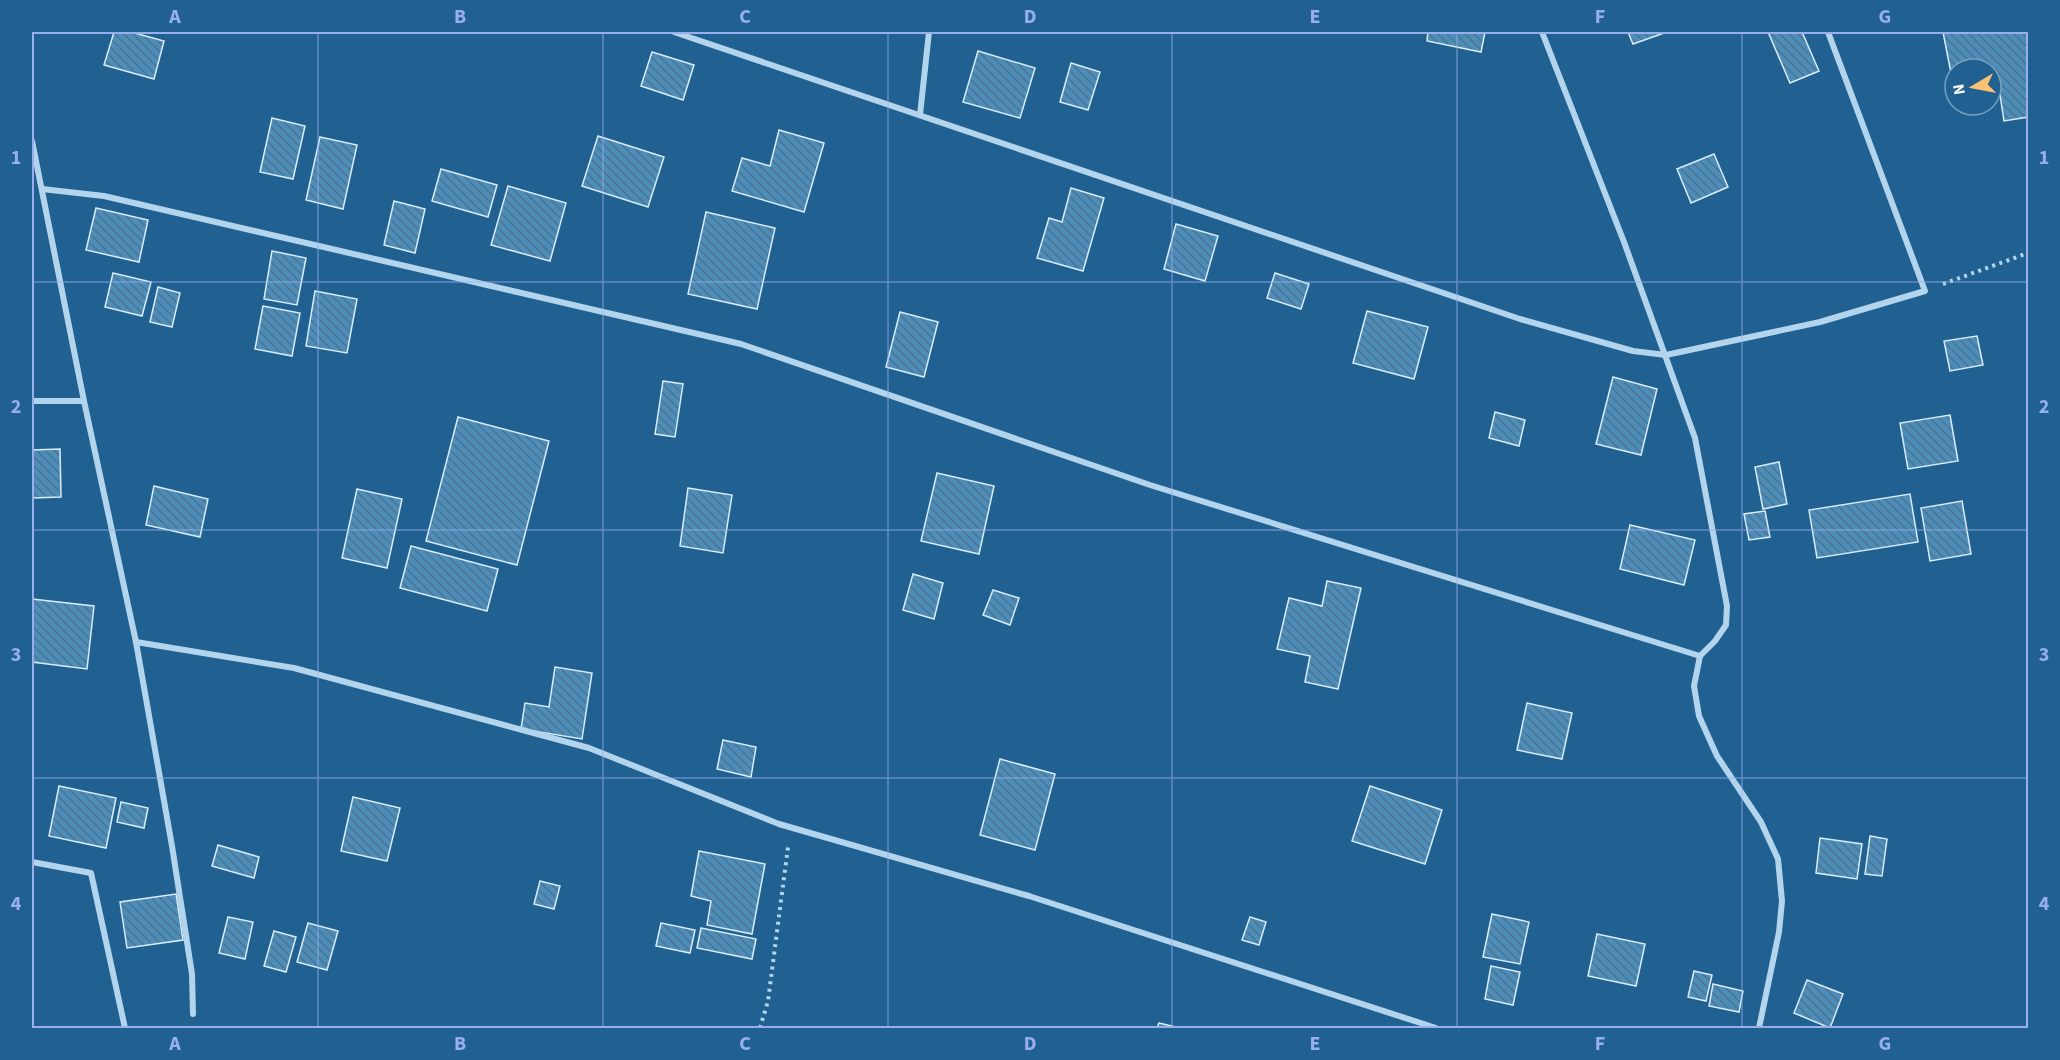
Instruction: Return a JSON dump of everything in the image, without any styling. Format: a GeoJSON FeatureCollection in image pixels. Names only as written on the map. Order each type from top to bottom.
{"type":"FeatureCollection","features":[{"type":"Feature","properties":{"kind":"street"},"geometry":{"type":"LineString","coordinates":[[674,32],[1520,319],[1633,351],[1666,355],[1820,322],[1925,291],[1827,32]]}},
{"type":"Feature","properties":{"kind":"street"},"geometry":{"type":"LineString","coordinates":[[920,115],[929,32]]}},
{"type":"Feature","properties":{"kind":"street"},"geometry":{"type":"LineString","coordinates":[[1542,32],[1666,355],[1695,438],[1727,606],[1726,625],[1715,641],[1700,656],[1694,686],[1699,716],[1717,756],[1761,822],[1778,859],[1782,901],[1779,932],[1759,1029]]}},
{"type":"Feature","properties":{"kind":"street"},"geometry":{"type":"LineString","coordinates":[[32,141],[84,401],[136,642],[176,869],[192,975],[193,1014]]}},
{"type":"Feature","properties":{"kind":"street"},"geometry":{"type":"LineString","coordinates":[[42,189],[104,196],[741,344],[1150,485],[1700,656]]}},
{"type":"Feature","properties":{"kind":"street"},"geometry":{"type":"LineString","coordinates":[[32,401],[84,401]]}},
{"type":"Feature","properties":{"kind":"street"},"geometry":{"type":"LineString","coordinates":[[136,642],[294,668],[589,748],[778,824],[1029,896],[1436,1029]]}},
{"type":"Feature","properties":{"kind":"street"},"geometry":{"type":"LineString","coordinates":[[32,862],[91,873],[125,1029]]}},
{"type":"Feature","properties":{"kind":"path"},"geometry":{"type":"LineString","coordinates":[[1925,291],[2028,253]]}},
{"type":"Feature","properties":{"kind":"path"},"geometry":{"type":"LineString","coordinates":[[760,1029],[768,1001],[788,855],[788,846],[778,824]]}},
{"type":"Feature","properties":{"kind":"building"},"geometry":{"type":"Polygon","coordinates":[[[114,32],[131,32],[164,41],[154,79],[104,65],[114,32]]]}},
{"type":"Feature","properties":{"kind":"building"},"geometry":{"type":"Polygon","coordinates":[[[1428,32],[1485,32],[1481,52],[1427,41],[1428,32]]]}},
{"type":"Feature","properties":{"kind":"building"},"geometry":{"type":"Polygon","coordinates":[[[1628,32],[1667,32],[1633,44],[1628,32]]]}},
{"type":"Feature","properties":{"kind":"building"},"geometry":{"type":"Polygon","coordinates":[[[1768,32],[1802,32],[1819,71],[1790,83],[1768,32]]]}},
{"type":"Feature","properties":{"kind":"building"},"geometry":{"type":"Polygon","coordinates":[[[1943,32],[2028,32],[2028,117],[2004,121],[2003,57],[1948,57],[1943,32]]]}},
{"type":"Feature","properties":{"kind":"building"},"geometry":{"type":"Polygon","coordinates":[[[978,51],[1035,68],[1020,118],[963,102],[978,51]]]}},
{"type":"Feature","properties":{"kind":"building"},"geometry":{"type":"Polygon","coordinates":[[[652,52],[694,65],[683,100],[641,86],[652,52]]]}},
{"type":"Feature","properties":{"kind":"building"},"geometry":{"type":"Polygon","coordinates":[[[1071,63],[1100,72],[1088,110],[1060,102],[1071,63]]]}},
{"type":"Feature","properties":{"kind":"building"},"geometry":{"type":"Polygon","coordinates":[[[272,118],[305,126],[293,179],[260,172],[272,118]]]}},
{"type":"Feature","properties":{"kind":"building"},"geometry":{"type":"Polygon","coordinates":[[[779,130],[824,143],[804,212],[732,191],[742,158],[770,166],[779,130]]]}},
{"type":"Feature","properties":{"kind":"building"},"geometry":{"type":"Polygon","coordinates":[[[598,136],[664,157],[648,207],[582,186],[598,136]]]}},
{"type":"Feature","properties":{"kind":"building"},"geometry":{"type":"Polygon","coordinates":[[[320,137],[357,145],[343,209],[306,200],[320,137]]]}},
{"type":"Feature","properties":{"kind":"building"},"geometry":{"type":"Polygon","coordinates":[[[1714,154],[1728,187],[1691,203],[1677,169],[1714,154]]]}},
{"type":"Feature","properties":{"kind":"building"},"geometry":{"type":"Polygon","coordinates":[[[441,169],[497,185],[488,217],[432,201],[441,169]]]}},
{"type":"Feature","properties":{"kind":"building"},"geometry":{"type":"Polygon","coordinates":[[[508,186],[566,203],[550,261],[491,245],[508,186]]]}},
{"type":"Feature","properties":{"kind":"building"},"geometry":{"type":"Polygon","coordinates":[[[1071,188],[1104,198],[1083,271],[1037,258],[1049,218],[1062,222],[1071,188]]]}},
{"type":"Feature","properties":{"kind":"building"},"geometry":{"type":"Polygon","coordinates":[[[394,201],[425,209],[415,253],[384,245],[394,201]]]}},
{"type":"Feature","properties":{"kind":"building"},"geometry":{"type":"Polygon","coordinates":[[[96,208],[148,220],[139,262],[86,250],[96,208]]]}},
{"type":"Feature","properties":{"kind":"building"},"geometry":{"type":"Polygon","coordinates":[[[706,212],[775,228],[757,309],[688,294],[706,212]]]}},
{"type":"Feature","properties":{"kind":"building"},"geometry":{"type":"Polygon","coordinates":[[[1176,224],[1218,236],[1205,281],[1164,269],[1176,224]]]}},
{"type":"Feature","properties":{"kind":"building"},"geometry":{"type":"Polygon","coordinates":[[[272,251],[306,258],[297,305],[264,299],[272,251]]]}},
{"type":"Feature","properties":{"kind":"building"},"geometry":{"type":"Polygon","coordinates":[[[113,273],[151,282],[142,316],[105,307],[113,273]]]}},
{"type":"Feature","properties":{"kind":"building"},"geometry":{"type":"Polygon","coordinates":[[[1275,273],[1309,284],[1301,309],[1267,298],[1275,273]]]}},
{"type":"Feature","properties":{"kind":"building"},"geometry":{"type":"Polygon","coordinates":[[[158,287],[180,293],[172,327],[150,322],[158,287]]]}},
{"type":"Feature","properties":{"kind":"building"},"geometry":{"type":"Polygon","coordinates":[[[315,291],[357,299],[347,353],[306,346],[315,291]]]}},
{"type":"Feature","properties":{"kind":"building"},"geometry":{"type":"Polygon","coordinates":[[[263,306],[300,313],[292,356],[255,349],[263,306]]]}},
{"type":"Feature","properties":{"kind":"building"},"geometry":{"type":"Polygon","coordinates":[[[1367,311],[1428,327],[1414,379],[1353,363],[1367,311]]]}},
{"type":"Feature","properties":{"kind":"building"},"geometry":{"type":"Polygon","coordinates":[[[900,312],[938,322],[924,377],[886,367],[900,312]]]}},
{"type":"Feature","properties":{"kind":"building"},"geometry":{"type":"Polygon","coordinates":[[[1977,336],[1983,365],[1950,371],[1944,341],[1977,336]]]}},
{"type":"Feature","properties":{"kind":"building"},"geometry":{"type":"Polygon","coordinates":[[[1613,377],[1657,389],[1641,455],[1596,444],[1613,377]]]}},
{"type":"Feature","properties":{"kind":"building"},"geometry":{"type":"Polygon","coordinates":[[[663,381],[683,384],[675,437],[655,434],[663,381]]]}},
{"type":"Feature","properties":{"kind":"building"},"geometry":{"type":"Polygon","coordinates":[[[1495,412],[1525,420],[1519,446],[1489,438],[1495,412]]]}},
{"type":"Feature","properties":{"kind":"building"},"geometry":{"type":"Polygon","coordinates":[[[1950,415],[1958,461],[1908,469],[1900,423],[1950,415]]]}},
{"type":"Feature","properties":{"kind":"building"},"geometry":{"type":"Polygon","coordinates":[[[458,417],[549,441],[517,565],[426,541],[458,417]]]}},
{"type":"Feature","properties":{"kind":"building"},"geometry":{"type":"Polygon","coordinates":[[[60,449],[61,497],[32,498],[32,450],[60,449]]]}},
{"type":"Feature","properties":{"kind":"building"},"geometry":{"type":"Polygon","coordinates":[[[1779,462],[1787,504],[1763,509],[1755,467],[1779,462]]]}},
{"type":"Feature","properties":{"kind":"building"},"geometry":{"type":"Polygon","coordinates":[[[937,473],[994,486],[979,554],[921,541],[937,473]]]}},
{"type":"Feature","properties":{"kind":"building"},"geometry":{"type":"Polygon","coordinates":[[[154,486],[208,499],[200,537],[146,525],[154,486]]]}},
{"type":"Feature","properties":{"kind":"building"},"geometry":{"type":"Polygon","coordinates":[[[688,488],[732,495],[723,553],[680,546],[688,488]]]}},
{"type":"Feature","properties":{"kind":"building"},"geometry":{"type":"Polygon","coordinates":[[[357,489],[402,499],[387,568],[342,558],[357,489]]]}},
{"type":"Feature","properties":{"kind":"building"},"geometry":{"type":"Polygon","coordinates":[[[1910,494],[1918,542],[1817,558],[1809,510],[1910,494]]]}},
{"type":"Feature","properties":{"kind":"building"},"geometry":{"type":"Polygon","coordinates":[[[1962,501],[1971,554],[1930,561],[1921,508],[1962,501]]]}},
{"type":"Feature","properties":{"kind":"building"},"geometry":{"type":"Polygon","coordinates":[[[1765,511],[1770,537],[1749,540],[1744,514],[1765,511]]]}},
{"type":"Feature","properties":{"kind":"building"},"geometry":{"type":"Polygon","coordinates":[[[1630,525],[1695,540],[1684,585],[1620,569],[1630,525]]]}},
{"type":"Feature","properties":{"kind":"building"},"geometry":{"type":"Polygon","coordinates":[[[411,546],[498,569],[487,611],[400,588],[411,546]]]}},
{"type":"Feature","properties":{"kind":"building"},"geometry":{"type":"Polygon","coordinates":[[[913,574],[943,583],[934,619],[903,610],[913,574]]]}},
{"type":"Feature","properties":{"kind":"building"},"geometry":{"type":"Polygon","coordinates":[[[1327,581],[1361,588],[1338,689],[1305,682],[1310,656],[1277,649],[1289,598],[1322,606],[1327,581]]]}},
{"type":"Feature","properties":{"kind":"building"},"geometry":{"type":"Polygon","coordinates":[[[993,590],[1019,598],[1010,625],[983,615],[993,590]]]}},
{"type":"Feature","properties":{"kind":"building"},"geometry":{"type":"Polygon","coordinates":[[[32,599],[94,606],[87,669],[32,662],[32,599]]]}},
{"type":"Feature","properties":{"kind":"building"},"geometry":{"type":"Polygon","coordinates":[[[555,667],[592,673],[582,739],[521,729],[525,703],[549,707],[555,667]]]}},
{"type":"Feature","properties":{"kind":"building"},"geometry":{"type":"Polygon","coordinates":[[[1527,703],[1572,713],[1562,759],[1517,750],[1527,703]]]}},
{"type":"Feature","properties":{"kind":"building"},"geometry":{"type":"Polygon","coordinates":[[[723,740],[756,747],[751,777],[717,769],[723,740]]]}},
{"type":"Feature","properties":{"kind":"building"},"geometry":{"type":"Polygon","coordinates":[[[1000,759],[1055,774],[1035,850],[980,835],[1000,759]]]}},
{"type":"Feature","properties":{"kind":"building"},"geometry":{"type":"Polygon","coordinates":[[[59,786],[116,798],[106,848],[49,836],[59,786]]]}},
{"type":"Feature","properties":{"kind":"building"},"geometry":{"type":"Polygon","coordinates":[[[1370,786],[1442,810],[1425,864],[1352,841],[1370,786]]]}},
{"type":"Feature","properties":{"kind":"building"},"geometry":{"type":"Polygon","coordinates":[[[353,797],[400,808],[387,861],[341,851],[353,797]]]}},
{"type":"Feature","properties":{"kind":"building"},"geometry":{"type":"Polygon","coordinates":[[[121,802],[148,808],[144,828],[117,822],[121,802]]]}},
{"type":"Feature","properties":{"kind":"building"},"geometry":{"type":"Polygon","coordinates":[[[1870,836],[1887,839],[1882,876],[1865,874],[1870,836]]]}},
{"type":"Feature","properties":{"kind":"building"},"geometry":{"type":"Polygon","coordinates":[[[1820,838],[1862,844],[1857,879],[1816,873],[1820,838]]]}},
{"type":"Feature","properties":{"kind":"building"},"geometry":{"type":"Polygon","coordinates":[[[218,845],[259,857],[254,878],[212,866],[218,845]]]}},
{"type":"Feature","properties":{"kind":"building"},"geometry":{"type":"Polygon","coordinates":[[[699,851],[765,864],[752,934],[707,925],[711,901],[691,896],[699,851]]]}},
{"type":"Feature","properties":{"kind":"building"},"geometry":{"type":"Polygon","coordinates":[[[540,881],[560,886],[554,909],[534,904],[540,881]]]}},
{"type":"Feature","properties":{"kind":"building"},"geometry":{"type":"Polygon","coordinates":[[[176,894],[183,940],[127,948],[120,902],[176,894]]]}},
{"type":"Feature","properties":{"kind":"building"},"geometry":{"type":"Polygon","coordinates":[[[1492,914],[1529,922],[1520,964],[1483,957],[1492,914]]]}},
{"type":"Feature","properties":{"kind":"building"},"geometry":{"type":"Polygon","coordinates":[[[228,917],[253,922],[245,959],[219,953],[228,917]]]}},
{"type":"Feature","properties":{"kind":"building"},"geometry":{"type":"Polygon","coordinates":[[[1250,917],[1266,922],[1259,945],[1242,940],[1250,917]]]}},
{"type":"Feature","properties":{"kind":"building"},"geometry":{"type":"Polygon","coordinates":[[[308,923],[338,931],[327,970],[297,962],[308,923]]]}},
{"type":"Feature","properties":{"kind":"building"},"geometry":{"type":"Polygon","coordinates":[[[661,923],[695,930],[690,953],[656,946],[661,923]]]}},
{"type":"Feature","properties":{"kind":"building"},"geometry":{"type":"Polygon","coordinates":[[[701,928],[756,939],[752,959],[697,948],[701,928]]]}},
{"type":"Feature","properties":{"kind":"building"},"geometry":{"type":"Polygon","coordinates":[[[274,931],[296,937],[286,972],[264,966],[274,931]]]}},
{"type":"Feature","properties":{"kind":"building"},"geometry":{"type":"Polygon","coordinates":[[[1597,934],[1645,944],[1636,986],[1588,976],[1597,934]]]}},
{"type":"Feature","properties":{"kind":"building"},"geometry":{"type":"Polygon","coordinates":[[[1491,966],[1520,972],[1513,1005],[1485,999],[1491,966]]]}},
{"type":"Feature","properties":{"kind":"building"},"geometry":{"type":"Polygon","coordinates":[[[1694,971],[1712,975],[1706,1001],[1688,997],[1694,971]]]}},
{"type":"Feature","properties":{"kind":"building"},"geometry":{"type":"Polygon","coordinates":[[[1807,980],[1843,994],[1830,1028],[1794,1013],[1807,980]]]}},
{"type":"Feature","properties":{"kind":"building"},"geometry":{"type":"Polygon","coordinates":[[[1713,984],[1743,991],[1739,1012],[1709,1006],[1713,984]]]}},
{"type":"Feature","properties":{"kind":"building"},"geometry":{"type":"Polygon","coordinates":[[[1159,1023],[1180,1028],[1157,1028],[1159,1023]]]}}]}
